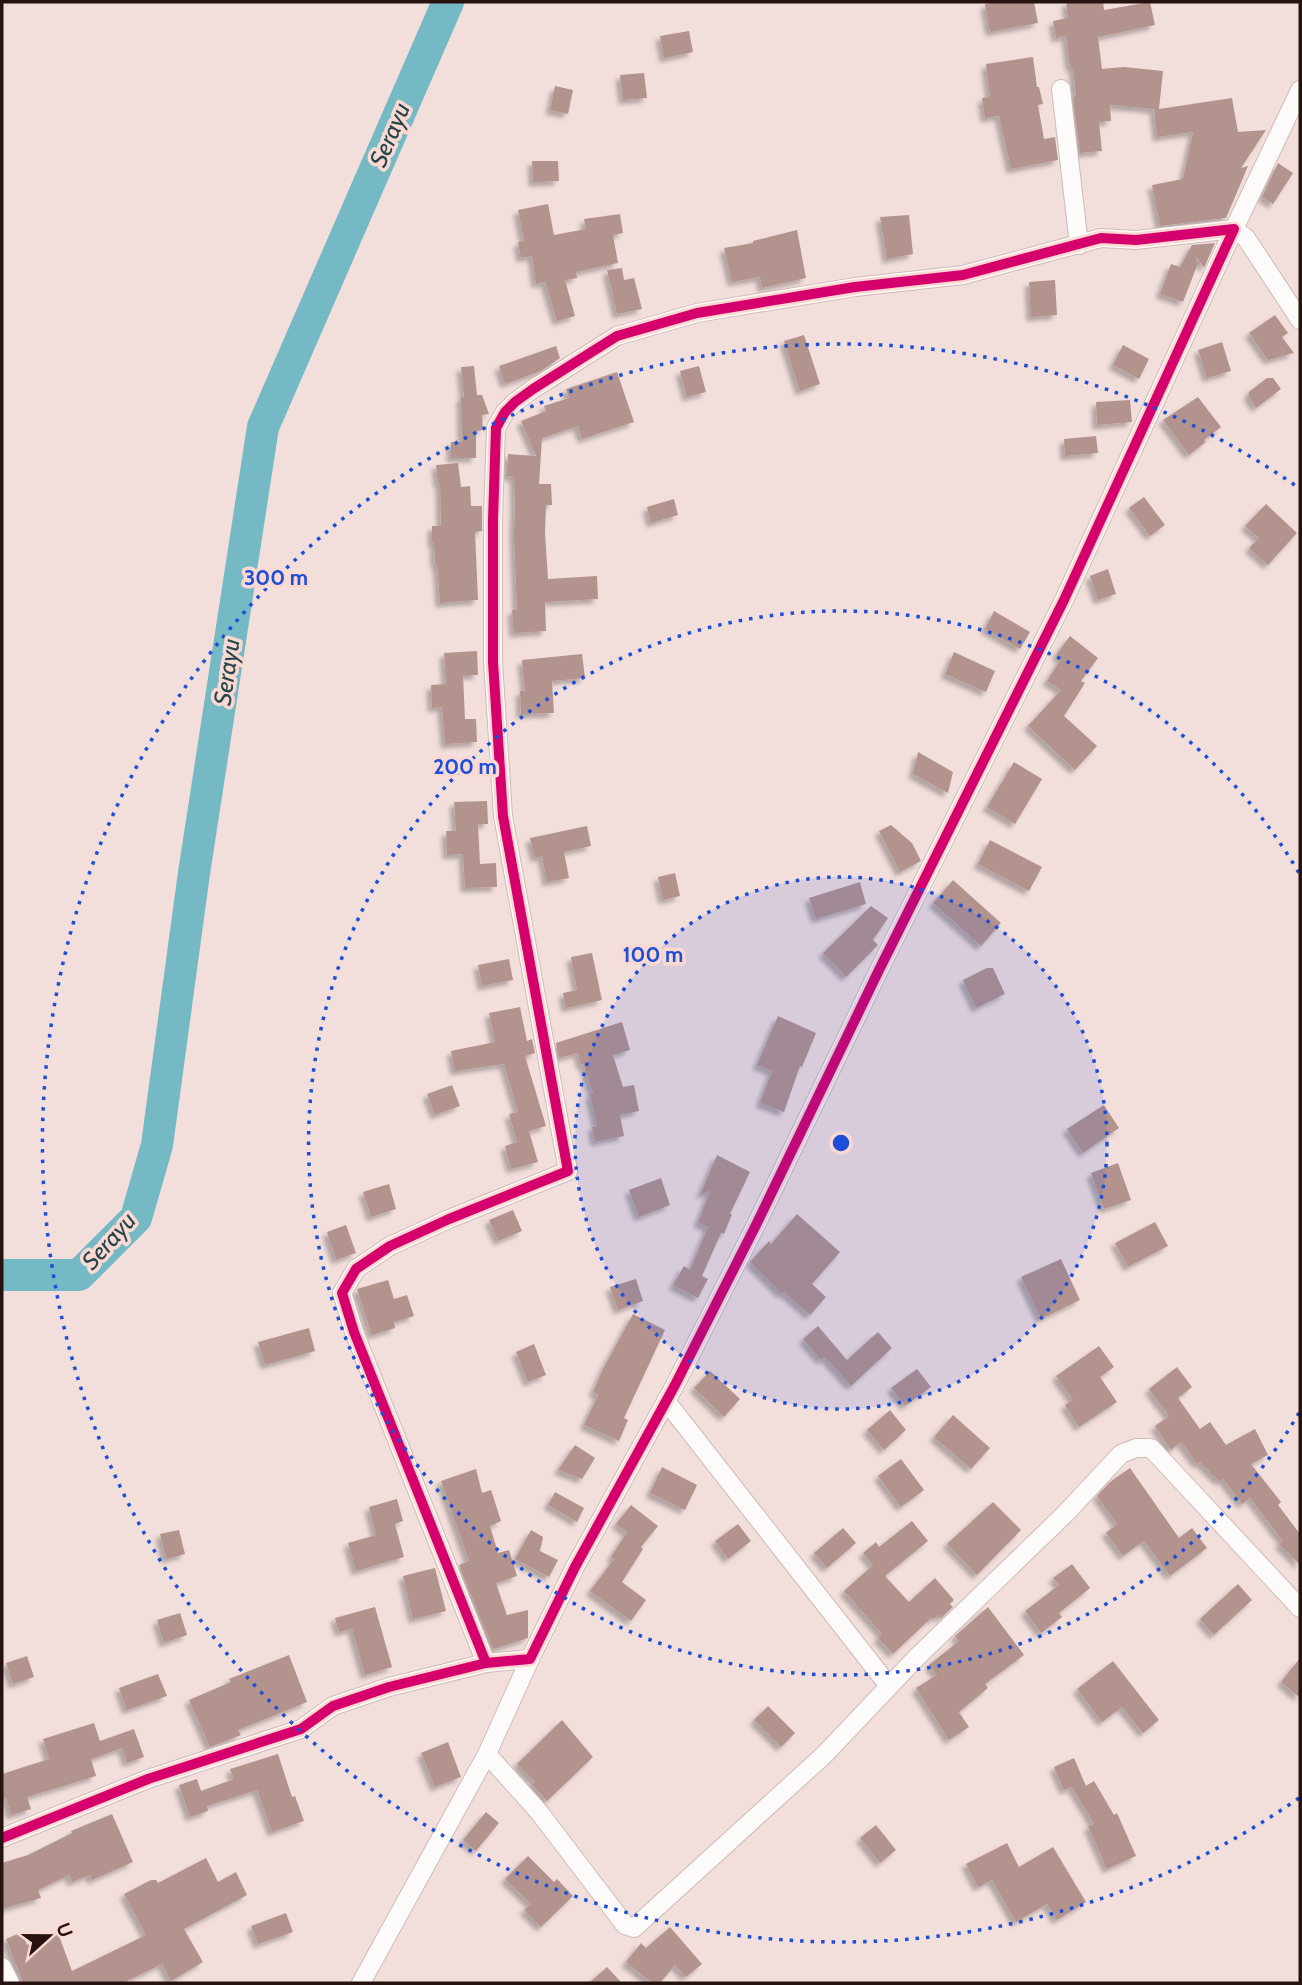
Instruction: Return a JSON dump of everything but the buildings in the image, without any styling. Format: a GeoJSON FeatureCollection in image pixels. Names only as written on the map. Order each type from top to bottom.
{"type":"FeatureCollection","features":[{"type":"Feature","properties":{"kind":"street"},"geometry":{"type":"LineString","coordinates":[[1061,89],[1079,245]]}},
{"type":"Feature","properties":{"kind":"street"},"geometry":{"type":"LineString","coordinates":[[361,1983],[486,1754],[575,1567],[666,1401],[757,1223],[879,970],[1064,600],[1300,90]]}},
{"type":"Feature","properties":{"kind":"street"},"geometry":{"type":"LineString","coordinates":[[486,1662],[354,1332],[342,1293],[356,1269],[390,1246],[568,1171],[503,816],[494,662],[493,520],[496,428],[515,402],[617,336],[697,313],[855,287],[963,275],[1101,238],[1136,240],[1234,229],[1246,238],[1300,320]]}},
{"type":"Feature","properties":{"kind":"street"},"geometry":{"type":"LineString","coordinates":[[666,1401],[889,1686]]}},
{"type":"Feature","properties":{"kind":"street"},"geometry":{"type":"LineString","coordinates":[[486,1754],[540,1812],[625,1925],[634,1927],[824,1755],[917,1657],[1065,1514],[1121,1454],[1136,1448],[1151,1448],[1300,1608]]}},
{"type":"Feature","properties":{"kind":"street"},"geometry":{"type":"LineString","coordinates":[[2,1838],[148,1779],[300,1729],[333,1706],[389,1687],[486,1662],[530,1660]]}},
{"type":"Feature","properties":{"kind":"street"},"geometry":{"type":"LineString","coordinates":[[2,1967],[10,1983]]}},
{"type":"Feature","properties":{"kind":"waterway","name":"Serayu"},"geometry":{"type":"LineString","coordinates":[[2,1275],[79,1275],[136,1218],[157,1145],[194,873],[263,427],[448,2]]}},
{"type":"Feature","properties":{"kind":"cycle path"},"geometry":{"type":"LineString","coordinates":[[486,1663],[354,1332],[342,1293],[356,1269],[390,1246],[568,1171],[503,816],[493,662],[496,428],[505,412],[515,402],[617,336],[697,313],[855,287],[963,275],[1101,238],[1136,240],[1234,229]]}},
{"type":"Feature","properties":{"kind":"cycle path"},"geometry":{"type":"LineString","coordinates":[[2,1838],[148,1779],[301,1729],[333,1706],[389,1687],[486,1663],[530,1659],[575,1567],[675,1385],[757,1223],[879,970],[1064,600],[1234,229]]}}]}
